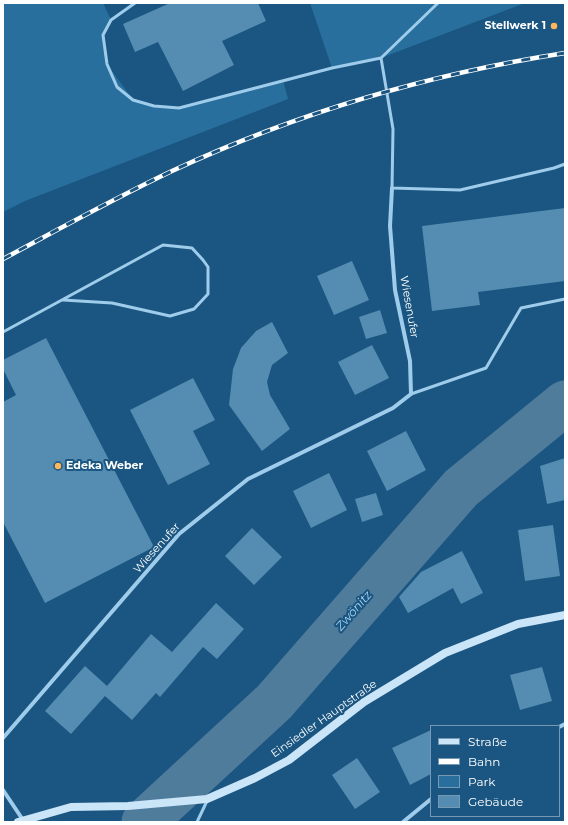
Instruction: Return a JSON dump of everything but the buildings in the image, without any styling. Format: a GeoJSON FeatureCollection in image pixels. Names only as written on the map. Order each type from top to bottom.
{"type":"FeatureCollection","features":[{"type":"Feature","properties":{"kind":"main road","name":"Einsiedler Hauptstraße"},"geometry":{"type":"LineString","coordinates":[[20,821],[70,807],[128,806],[207,799],[255,778],[289,760],[364,702],[445,653],[518,624],[565,615]]}},
{"type":"Feature","properties":{"kind":"street","name":"Wiesenufer"},"geometry":{"type":"LineString","coordinates":[[3,738],[178,534],[248,479],[393,408],[411,394],[410,360],[395,290],[390,226],[392,188]]}},
{"type":"Feature","properties":{"kind":"street"},"geometry":{"type":"LineString","coordinates":[[3,790],[20,821]]}},
{"type":"Feature","properties":{"kind":"street"},"geometry":{"type":"LineString","coordinates":[[403,822],[430,800]]}},
{"type":"Feature","properties":{"kind":"lane"},"geometry":{"type":"LineString","coordinates":[[135,3],[111,20],[103,35],[107,64],[118,87],[133,100],[154,106],[180,108],[332,68],[381,58],[438,3]]}},
{"type":"Feature","properties":{"kind":"lane","name":"Wiesenufer"},"geometry":{"type":"LineString","coordinates":[[381,58],[393,129],[392,188]]}},
{"type":"Feature","properties":{"kind":"lane"},"geometry":{"type":"LineString","coordinates":[[392,188],[460,190],[554,168],[565,164]]}},
{"type":"Feature","properties":{"kind":"lane"},"geometry":{"type":"LineString","coordinates":[[3,332],[163,245],[192,248],[208,267],[208,294],[194,309],[170,316],[112,303],[63,300]]}},
{"type":"Feature","properties":{"kind":"lane"},"geometry":{"type":"LineString","coordinates":[[411,394],[486,368],[521,308],[565,299]]}},
{"type":"Feature","properties":{"kind":"lane"},"geometry":{"type":"LineString","coordinates":[[197,822],[207,799]]}},
{"type":"Feature","properties":{"kind":"green space"},"geometry":{"type":"Polygon","coordinates":[[[3,3],[103,3],[111,20],[103,35],[107,64],[133,100],[154,106],[180,108],[283,80],[288,99],[25,201],[3,212],[3,3]]]}},
{"type":"Feature","properties":{"kind":"green space"},"geometry":{"type":"Polygon","coordinates":[[[310,3],[525,3],[381,58],[332,68],[310,3]]]}},
{"type":"Feature","properties":{"kind":"waterway","name":"Zwönitz"},"geometry":{"type":"LineString","coordinates":[[144,822],[274,702],[461,488],[565,403]]}},
{"type":"Feature","properties":{"kind":"railway"},"geometry":{"type":"LineString","coordinates":[[3,259],[151,181],[219,150],[267,131],[364,98],[414,84],[464,72],[565,53]]}},
{"type":"Feature","properties":{"kind":"place","name":"Stellwerk 1"},"geometry":{"type":"Point","coordinates":[554,26]}},
{"type":"Feature","properties":{"kind":"place","name":"Edeka Weber"},"geometry":{"type":"Point","coordinates":[58,466]}}]}
